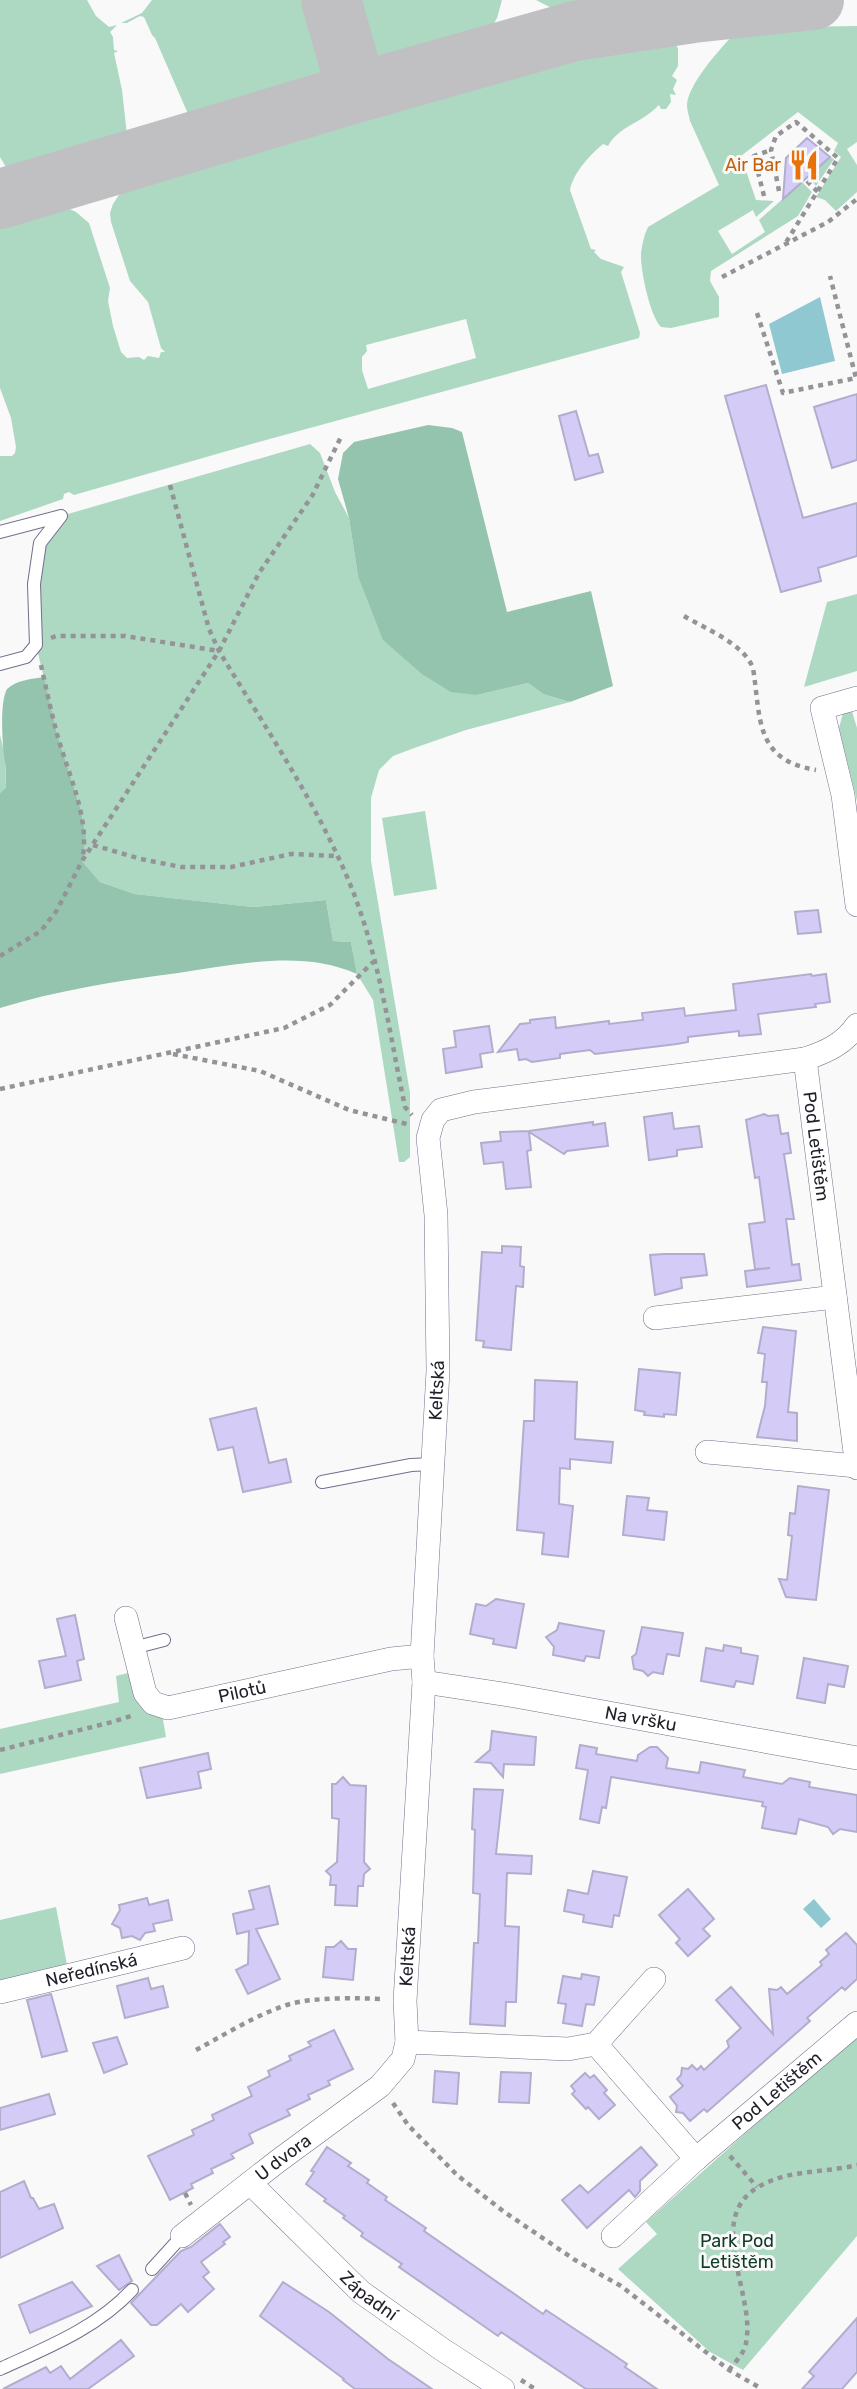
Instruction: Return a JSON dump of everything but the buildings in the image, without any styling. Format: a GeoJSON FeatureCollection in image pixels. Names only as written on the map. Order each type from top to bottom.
{"type":"FeatureCollection","features":[{"type":"Feature","properties":{"kind":"street"},"geometry":{"type":"LineString","coordinates":[[857,698],[822,708],[838,774],[857,905]]}},
{"type":"Feature","properties":{"kind":"street"},"geometry":{"type":"LineString","coordinates":[[429,1128],[437,1114],[454,1106],[805,1059],[824,1053],[837,1045],[857,1025]]}},
{"type":"Feature","properties":{"kind":"street","name":"Pod Letištěm"},"geometry":{"type":"LineString","coordinates":[[707,1452],[857,1467],[805,1059]]}},
{"type":"Feature","properties":{"kind":"street","name":"Keltská"},"geometry":{"type":"LineString","coordinates":[[407,2042],[405,2001],[424,1682],[422,1656],[438,1371],[436,1216],[429,1128]]}},
{"type":"Feature","properties":{"kind":"street"},"geometry":{"type":"LineString","coordinates":[[655,1318],[835,1297]]}},
{"type":"Feature","properties":{"kind":"street"},"geometry":{"type":"LineString","coordinates":[[126,1618],[141,1685],[153,1703]]}},
{"type":"Feature","properties":{"kind":"street","name":"Pilotů"},"geometry":{"type":"LineString","coordinates":[[153,1703],[163,1708],[177,1707],[391,1659],[422,1656]]}},
{"type":"Feature","properties":{"kind":"street","name":"Na vršku"},"geometry":{"type":"LineString","coordinates":[[424,1682],[857,1758]]}},
{"type":"Feature","properties":{"kind":"street","name":"Neředínská"},"geometry":{"type":"LineString","coordinates":[[0,1992],[183,1948]]}},
{"type":"Feature","properties":{"kind":"street"},"geometry":{"type":"LineString","coordinates":[[407,2042],[568,2049],[596,2044],[654,1979]]}},
{"type":"Feature","properties":{"kind":"street","name":"Pod Letištěm"},"geometry":{"type":"LineString","coordinates":[[613,2236],[696,2159],[857,2023]]}},
{"type":"Feature","properties":{"kind":"street","name":"U dvora"},"geometry":{"type":"LineString","coordinates":[[182,2236],[380,2086],[403,2059],[407,2042]]}},
{"type":"Feature","properties":{"kind":"street"},"geometry":{"type":"LineString","coordinates":[[596,2044],[696,2159]]}},
{"type":"Feature","properties":{"kind":"street","name":"Západní"},"geometry":{"type":"LineString","coordinates":[[250,2183],[361,2291],[443,2350],[507,2381]]}},
{"type":"Feature","properties":{"kind":"lane"},"geometry":{"type":"LineString","coordinates":[[0,533],[61,516],[40,543],[34,584],[36,645],[26,657],[0,664]]}},
{"type":"Feature","properties":{"kind":"lane"},"geometry":{"type":"LineString","coordinates":[[322,1482],[411,1465],[433,1464]]}},
{"type":"Feature","properties":{"kind":"lane"},"geometry":{"type":"LineString","coordinates":[[133,1648],[164,1640]]}},
{"type":"Feature","properties":{"kind":"lane","name":"U dvora"},"geometry":{"type":"LineString","coordinates":[[152,2269],[182,2236]]}},
{"type":"Feature","properties":{"kind":"lane"},"geometry":{"type":"LineString","coordinates":[[0,2369],[60,2342],[118,2305],[132,2290]]}},
{"type":"Feature","properties":{"kind":"path"},"geometry":{"type":"LineString","coordinates":[[779,191],[771,150],[776,136],[796,122],[838,158],[785,244]]}},
{"type":"Feature","properties":{"kind":"path"},"geometry":{"type":"LineString","coordinates":[[764,196],[754,156],[771,150]]}},
{"type":"Feature","properties":{"kind":"path"},"geometry":{"type":"LineString","coordinates":[[807,181],[818,192]]}},
{"type":"Feature","properties":{"kind":"path"},"geometry":{"type":"LineString","coordinates":[[722,277],[828,222],[857,199]]}},
{"type":"Feature","properties":{"kind":"path"},"geometry":{"type":"LineString","coordinates":[[757,313],[783,393],[856,378],[830,276]]}},
{"type":"Feature","properties":{"kind":"path"},"geometry":{"type":"LineString","coordinates":[[0,956],[41,931],[57,910],[82,861],[219,651],[259,573],[312,496],[342,435]]}},
{"type":"Feature","properties":{"kind":"path"},"geometry":{"type":"LineString","coordinates":[[170,485],[209,629],[219,651],[325,830],[337,856],[354,895],[374,961],[405,1107],[429,1128]]}},
{"type":"Feature","properties":{"kind":"path"},"geometry":{"type":"LineString","coordinates":[[684,616],[737,648],[750,659],[762,729],[770,748],[801,768],[838,774]]}},
{"type":"Feature","properties":{"kind":"path"},"geometry":{"type":"LineString","coordinates":[[82,861],[86,837],[36,645],[57,636],[125,636],[219,651]]}},
{"type":"Feature","properties":{"kind":"path"},"geometry":{"type":"LineString","coordinates":[[93,845],[181,867],[231,867],[291,854],[337,856]]}},
{"type":"Feature","properties":{"kind":"path"},"geometry":{"type":"LineString","coordinates":[[0,1089],[284,1028],[330,1005],[374,961]]}},
{"type":"Feature","properties":{"kind":"path"},"geometry":{"type":"LineString","coordinates":[[170,1053],[260,1071],[349,1110],[429,1128]]}},
{"type":"Feature","properties":{"kind":"path"},"geometry":{"type":"LineString","coordinates":[[0,1750],[112,1722],[136,1714],[153,1703]]}},
{"type":"Feature","properties":{"kind":"path"},"geometry":{"type":"LineString","coordinates":[[196,2050],[265,2013],[292,2003],[361,1998],[405,2001]]}},
{"type":"Feature","properties":{"kind":"path"},"geometry":{"type":"LineString","coordinates":[[380,2086],[408,2125],[457,2175],[564,2253],[621,2286],[729,2370],[762,2389]]}},
{"type":"Feature","properties":{"kind":"path"},"geometry":{"type":"LineString","coordinates":[[718,2141],[757,2188]]}},
{"type":"Feature","properties":{"kind":"path"},"geometry":{"type":"LineString","coordinates":[[729,2370],[740,2357],[747,2337],[733,2244],[735,2217],[746,2196],[757,2188],[785,2177],[857,2165]]}},
{"type":"Feature","properties":{"kind":"path"},"geometry":{"type":"LineString","coordinates":[[507,2381],[535,2389]]}},
{"type":"Feature","properties":{"kind":"green space"},"geometry":{"type":"Polygon","coordinates":[[[0,0],[87,0],[96,16],[109,27],[117,25],[110,32],[114,50],[118,51],[114,53],[122,90],[128,144],[132,148],[21,181],[9,172],[0,157],[0,0]]]}},
{"type":"Feature","properties":{"kind":"green space"},"geometry":{"type":"Polygon","coordinates":[[[152,0],[310,0],[329,58],[330,90],[195,130],[144,17],[121,23],[142,13],[152,0]]]}},
{"type":"Feature","properties":{"kind":"green space"},"geometry":{"type":"Polygon","coordinates":[[[350,0],[502,0],[497,18],[481,46],[394,72],[369,53],[350,0]]]}},
{"type":"Feature","properties":{"kind":"green space"},"geometry":{"type":"Polygon","coordinates":[[[536,0],[701,0],[571,18],[536,0]]]}},
{"type":"Feature","properties":{"kind":"green space"},"geometry":{"type":"Polygon","coordinates":[[[857,26],[857,142],[847,149],[857,165],[857,192],[836,211],[825,200],[816,197],[841,157],[834,151],[838,143],[798,112],[741,156],[756,200],[774,201],[756,217],[753,210],[718,231],[732,254],[765,232],[759,220],[802,182],[812,192],[798,216],[711,271],[710,281],[719,297],[719,317],[671,328],[661,327],[646,292],[642,270],[641,253],[648,227],[719,185],[688,111],[689,97],[699,77],[734,34],[788,27],[857,26]]]}},
{"type":"Feature","properties":{"kind":"green space"},"geometry":{"type":"Polygon","coordinates":[[[652,33],[667,36],[678,48],[678,66],[672,76],[677,80],[673,89],[676,95],[670,94],[671,102],[666,109],[661,109],[659,105],[618,133],[608,146],[603,144],[578,171],[570,190],[591,249],[596,250],[594,252],[601,259],[624,267],[621,272],[640,333],[639,338],[74,495],[69,492],[64,494],[63,499],[0,521],[0,456],[12,456],[16,447],[11,418],[0,388],[0,211],[45,197],[76,212],[89,223],[110,288],[108,301],[121,352],[127,358],[159,358],[161,352],[165,352],[161,348],[148,302],[130,281],[111,222],[113,204],[132,175],[163,163],[287,129],[565,45],[652,33]],[[466,319],[366,345],[362,370],[368,389],[476,358],[466,319]]]}},
{"type":"Feature","properties":{"kind":"green space"},"geometry":{"type":"Polygon","coordinates":[[[830,157],[834,159],[816,186],[808,177],[830,157]]]}},
{"type":"Feature","properties":{"kind":"green space"},"geometry":{"type":"Polygon","coordinates":[[[428,425],[462,432],[507,612],[591,591],[613,686],[570,702],[543,694],[528,683],[477,695],[451,692],[422,674],[383,640],[358,576],[349,518],[338,479],[343,453],[354,442],[428,425]]]}},
{"type":"Feature","properties":{"kind":"green space"},"geometry":{"type":"Polygon","coordinates":[[[310,444],[320,453],[335,492],[349,518],[358,576],[477,695],[528,683],[543,694],[570,702],[466,730],[417,747],[393,756],[379,770],[371,798],[371,861],[410,1093],[410,1157],[404,1162],[399,1162],[373,1000],[357,974],[351,942],[333,941],[326,900],[253,907],[135,894],[100,882],[82,861],[86,837],[81,810],[57,733],[36,645],[40,543],[61,516],[310,444]]]}},
{"type":"Feature","properties":{"kind":"green space"},"geometry":{"type":"Polygon","coordinates":[[[857,594],[857,671],[804,687],[827,602],[857,594]]]}},
{"type":"Feature","properties":{"kind":"green space"},"geometry":{"type":"Polygon","coordinates":[[[44,677],[57,733],[81,810],[86,837],[82,861],[100,882],[135,894],[253,907],[326,900],[333,941],[351,942],[357,974],[314,962],[245,963],[88,987],[0,1008],[0,793],[6,788],[3,702],[7,689],[11,686],[24,680],[44,677]]]}},
{"type":"Feature","properties":{"kind":"green space"},"geometry":{"type":"Polygon","coordinates":[[[851,708],[857,728],[857,801],[839,728],[843,713],[851,708]]]}},
{"type":"Feature","properties":{"kind":"green space"},"geometry":{"type":"Polygon","coordinates":[[[0,735],[5,755],[6,789],[0,793],[0,735]]]}},
{"type":"Feature","properties":{"kind":"green space"},"geometry":{"type":"Polygon","coordinates":[[[425,811],[437,889],[394,896],[382,818],[425,811]]]}},
{"type":"Feature","properties":{"kind":"green space"},"geometry":{"type":"Polygon","coordinates":[[[132,1672],[162,1714],[166,1737],[0,1774],[0,1729],[119,1702],[116,1676],[132,1672]]]}},
{"type":"Feature","properties":{"kind":"green space"},"geometry":{"type":"Polygon","coordinates":[[[56,1907],[68,1970],[0,1987],[0,1920],[56,1907]]]}},
{"type":"Feature","properties":{"kind":"green space","name":"Park Pod Letištěm"},"geometry":{"type":"Polygon","coordinates":[[[857,2034],[857,2236],[743,2370],[710,2352],[618,2269],[657,2234],[646,2222],[857,2034]]]}},
{"type":"Feature","properties":{"kind":"water"},"geometry":{"type":"Polygon","coordinates":[[[820,297],[835,361],[782,374],[769,324],[820,297]]]}},
{"type":"Feature","properties":{"kind":"water"},"geometry":{"type":"Polygon","coordinates":[[[814,1899],[831,1919],[821,1928],[803,1909],[814,1899]]]}},
{"type":"Feature","properties":{"kind":"taxiway"},"geometry":{"type":"LineString","coordinates":[[331,0],[351,70],[360,82],[381,86]]}},
{"type":"Feature","properties":{"kind":"taxiway"},"geometry":{"type":"LineString","coordinates":[[0,199],[575,31],[693,13],[814,0]]}},
{"type":"Feature","properties":{"kind":"place","name":"Air Bar"},"geometry":{"type":"Point","coordinates":[804,165]}}]}
